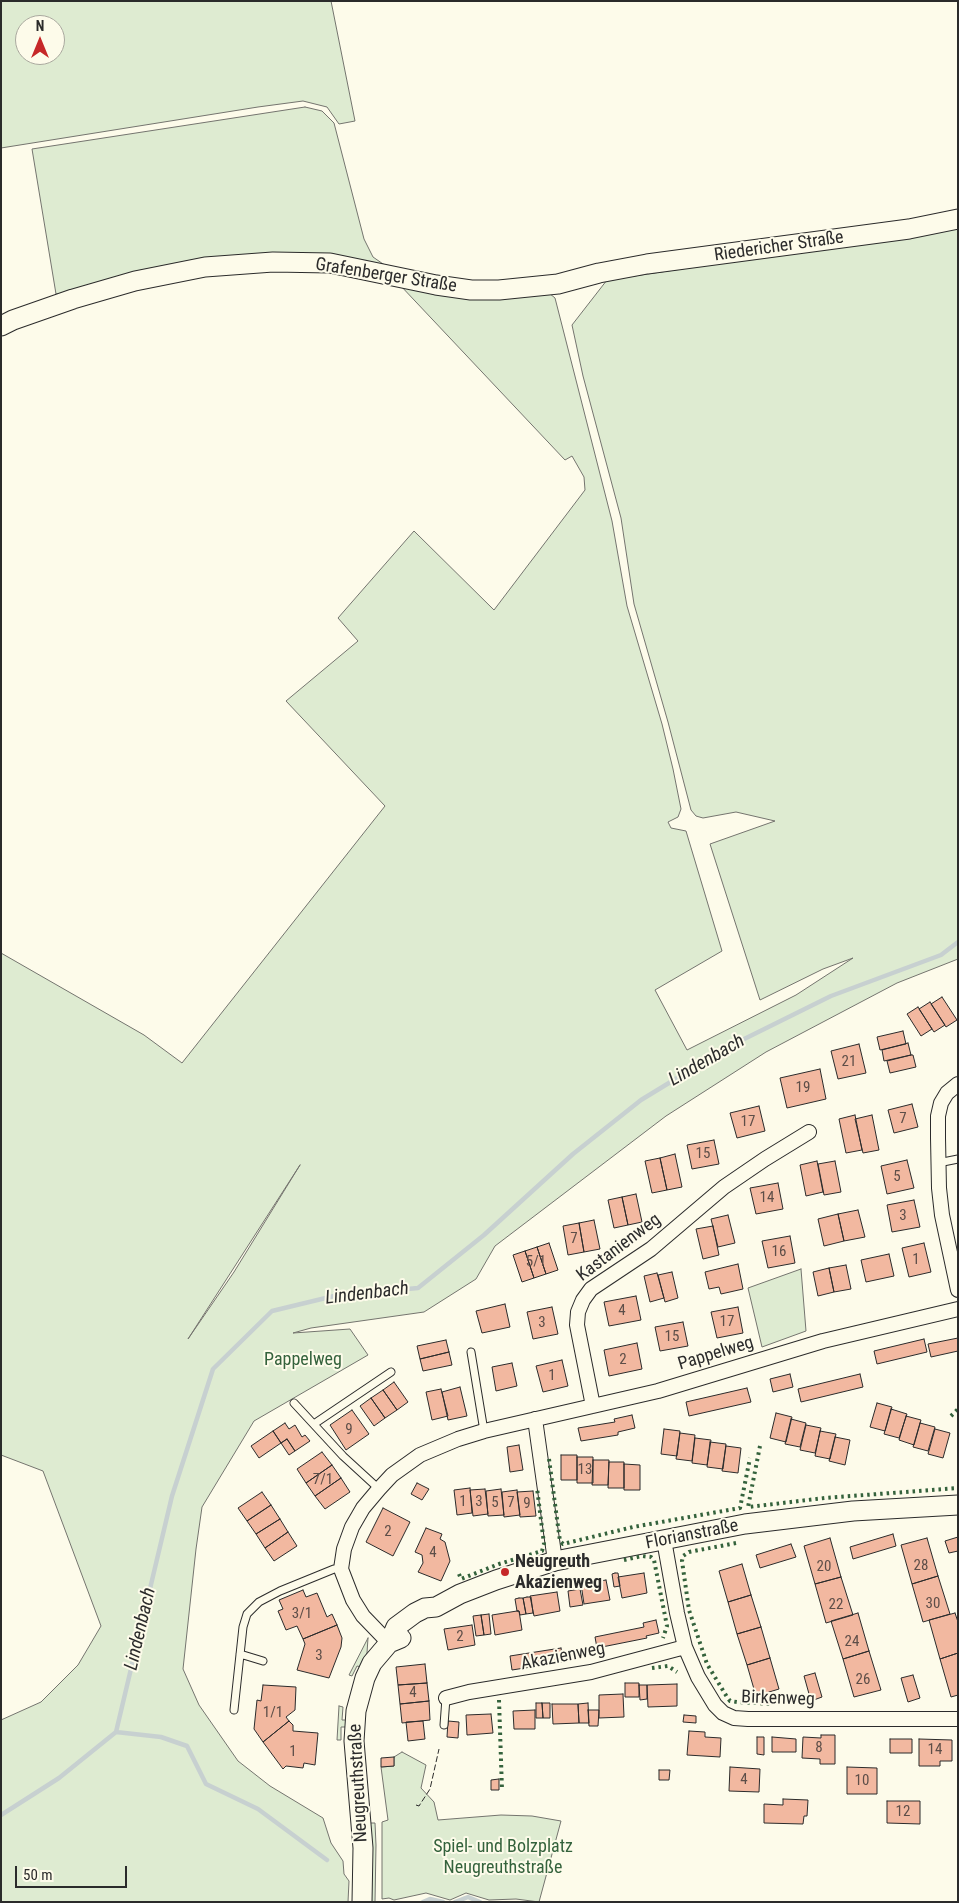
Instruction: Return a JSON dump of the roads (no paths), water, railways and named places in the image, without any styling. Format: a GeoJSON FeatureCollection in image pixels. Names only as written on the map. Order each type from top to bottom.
{"type":"FeatureCollection","features":[{"type":"Feature","properties":{"kind":"street","name":"Riedericher Straße"},"geometry":{"type":"LineString","coordinates":[[599,273],[647,264],[909,229],[958,219]]}},
{"type":"Feature","properties":{"kind":"street","name":"Grafenberger Straße"},"geometry":{"type":"LineString","coordinates":[[1,326],[73,299],[135,281],[205,267],[273,262],[330,263],[436,285],[471,290],[499,290],[558,284],[599,273]]}},
{"type":"Feature","properties":{"kind":"street"},"geometry":{"type":"LineString","coordinates":[[958,1084],[947,1093],[941,1103],[938,1116],[938,1163],[942,1214],[958,1290]]}},
{"type":"Feature","properties":{"kind":"street","name":"Kastanienweg"},"geometry":{"type":"LineString","coordinates":[[594,1406],[577,1325],[578,1312],[583,1300],[591,1290],[651,1250],[695,1210],[724,1187],[809,1132]]}},
{"type":"Feature","properties":{"kind":"street","name":"Pappelweg"},"geometry":{"type":"LineString","coordinates":[[340,1569],[344,1549],[352,1527],[363,1508],[379,1488],[420,1455],[458,1439],[484,1431],[658,1391],[823,1341],[958,1308]]}},
{"type":"Feature","properties":{"kind":"street"},"geometry":{"type":"LineString","coordinates":[[535,1419],[555,1562]]}},
{"type":"Feature","properties":{"kind":"street","name":"Florianstraße"},"geometry":{"type":"LineString","coordinates":[[389,1643],[396,1626],[425,1608],[436,1607],[460,1594],[490,1582],[555,1562],[733,1526],[836,1513],[958,1505]]}},
{"type":"Feature","properties":{"kind":"street","name":"Birkenweg"},"geometry":{"type":"LineString","coordinates":[[664,1540],[685,1647],[698,1677],[715,1705],[724,1713],[734,1718],[748,1719],[958,1719]]}},
{"type":"Feature","properties":{"kind":"street"},"geometry":{"type":"LineString","coordinates":[[340,1569],[353,1600],[363,1616],[389,1643]]}},
{"type":"Feature","properties":{"kind":"street","name":"Neugreuthstraße"},"geometry":{"type":"LineString","coordinates":[[362,1902],[363,1848],[354,1741],[356,1711],[362,1686],[372,1663],[389,1643]]}},
{"type":"Feature","properties":{"kind":"street","name":"Akazienweg"},"geometry":{"type":"LineString","coordinates":[[446,1698],[468,1692],[581,1674],[685,1647]]}},
{"type":"Feature","properties":{"kind":"lane"},"geometry":{"type":"LineString","coordinates":[[938,1163],[958,1159]]}},
{"type":"Feature","properties":{"kind":"lane"},"geometry":{"type":"LineString","coordinates":[[471,1352],[484,1431]]}},
{"type":"Feature","properties":{"kind":"lane"},"geometry":{"type":"LineString","coordinates":[[314,1424],[391,1372]]}},
{"type":"Feature","properties":{"kind":"lane"},"geometry":{"type":"LineString","coordinates":[[294,1403],[343,1456],[379,1488]]}},
{"type":"Feature","properties":{"kind":"lane"},"geometry":{"type":"LineString","coordinates":[[234,1710],[243,1626],[247,1614],[259,1602],[302,1581],[334,1569],[340,1569]]}},
{"type":"Feature","properties":{"kind":"lane"},"geometry":{"type":"LineString","coordinates":[[240,1654],[263,1661]]}},
{"type":"Feature","properties":{"kind":"lane"},"geometry":{"type":"LineString","coordinates":[[444,1725],[446,1698]]}},
{"type":"Feature","properties":{"kind":"waterway","name":"Lindenbach"},"geometry":{"type":"LineString","coordinates":[[1,1815],[59,1778],[116,1732],[172,1496],[213,1369],[272,1311],[334,1296],[418,1288],[484,1235],[573,1154],[641,1100],[728,1047],[831,996],[941,955],[958,942]]}},
{"type":"Feature","properties":{"kind":"waterway"},"geometry":{"type":"LineString","coordinates":[[116,1732],[161,1737],[187,1746],[206,1784],[258,1809],[327,1860]]}},
{"type":"Feature","properties":{"kind":"waterway"},"geometry":{"type":"LineString","coordinates":[[455,1902],[468,1897],[480,1902]]}},
{"type":"Feature","properties":{"kind":"waterway"},"geometry":{"type":"LineString","coordinates":[[423,1902],[430,1899],[443,1902]]}},
{"type":"Feature","properties":{"kind":"place","name":"Neugreuth Akazienweg"},"geometry":{"type":"Point","coordinates":[505,1572]}},
{"type":"Feature","properties":{"kind":"park label","name":"Spiel- und Bolzplatz Neugreuthstraße"},"geometry":{"type":"Point","coordinates":[503,1857]}}]}
